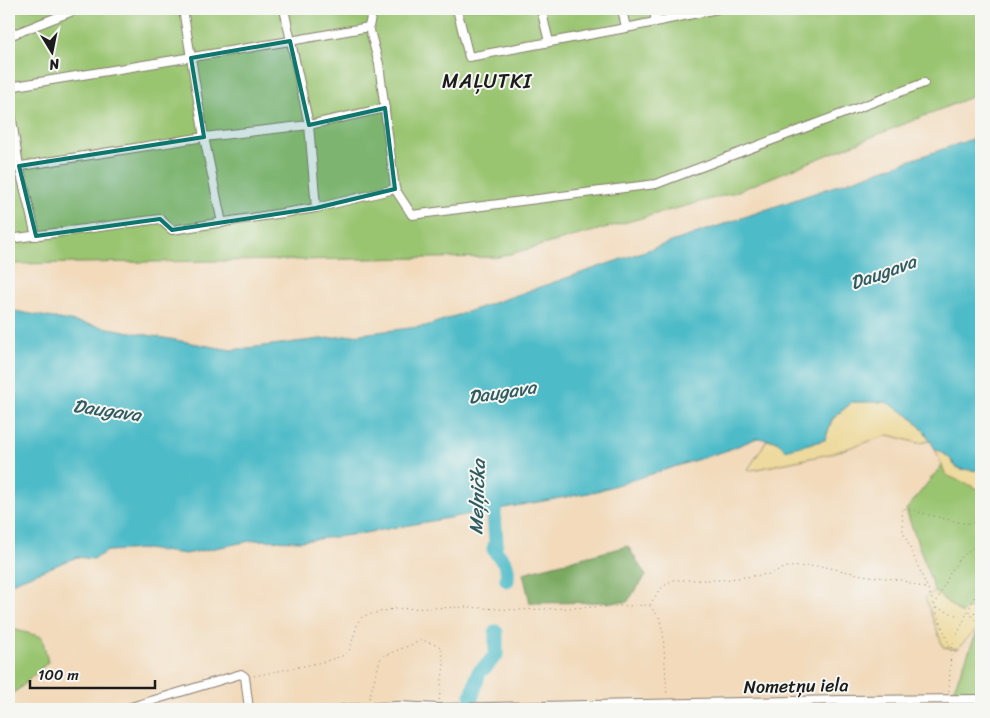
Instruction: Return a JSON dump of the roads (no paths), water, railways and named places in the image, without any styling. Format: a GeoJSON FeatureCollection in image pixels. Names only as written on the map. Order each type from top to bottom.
{"type":"FeatureCollection","features":[{"type":"Feature","properties":{"kind":"street"},"geometry":{"type":"LineString","coordinates":[[9,36],[78,9]]}},
{"type":"Feature","properties":{"kind":"street"},"geometry":{"type":"LineString","coordinates":[[183,9],[204,137],[222,222]]}},
{"type":"Feature","properties":{"kind":"street"},"geometry":{"type":"LineString","coordinates":[[284,9],[309,125],[316,208]]}},
{"type":"Feature","properties":{"kind":"street"},"geometry":{"type":"LineString","coordinates":[[370,9],[371,18],[369,26],[379,64],[395,189],[412,215],[656,184],[924,83]]}},
{"type":"Feature","properties":{"kind":"street"},"geometry":{"type":"LineString","coordinates":[[457,9],[469,57],[717,9]]}},
{"type":"Feature","properties":{"kind":"street"},"geometry":{"type":"LineString","coordinates":[[541,9],[548,42]]}},
{"type":"Feature","properties":{"kind":"street"},"geometry":{"type":"LineString","coordinates":[[622,9],[626,28]]}},
{"type":"Feature","properties":{"kind":"street"},"geometry":{"type":"LineString","coordinates":[[655,9],[655,22]]}},
{"type":"Feature","properties":{"kind":"street"},"geometry":{"type":"LineString","coordinates":[[9,87],[191,58],[369,26]]}},
{"type":"Feature","properties":{"kind":"street"},"geometry":{"type":"LineString","coordinates":[[9,100],[19,166],[36,236]]}},
{"type":"Feature","properties":{"kind":"street"},"geometry":{"type":"LineString","coordinates":[[9,168],[204,137],[309,125],[385,108]]}},
{"type":"Feature","properties":{"kind":"street"},"geometry":{"type":"LineString","coordinates":[[9,239],[160,219],[172,230],[316,208],[395,189]]}},
{"type":"Feature","properties":{"kind":"street"},"geometry":{"type":"LineString","coordinates":[[124,709],[241,674],[245,677],[248,709]]}},
{"type":"Feature","properties":{"kind":"street","name":"Nometņu iela"},"geometry":{"type":"LineString","coordinates":[[342,709],[981,699]]}},
{"type":"Feature","properties":{"kind":"street"},"geometry":{"type":"LineString","coordinates":[[934,709],[937,700]]}},
{"type":"Feature","properties":{"kind":"water","name":"Daugava"},"geometry":{"type":"Polygon","coordinates":[[[981,136],[981,471],[961,469],[955,466],[949,457],[935,449],[925,432],[910,416],[886,402],[852,402],[832,419],[825,440],[785,450],[777,441],[757,438],[728,450],[594,492],[359,534],[301,541],[255,540],[186,554],[145,549],[108,551],[93,559],[77,557],[9,584],[9,310],[231,350],[426,326],[981,136]]]}},
{"type":"Feature","properties":{"kind":"waterway","name":"Meļņička"},"geometry":{"type":"LineString","coordinates":[[496,489],[494,514],[496,542],[494,549],[506,565],[507,580]]}},
{"type":"Feature","properties":{"kind":"waterway","name":"Meļņička"},"geometry":{"type":"LineString","coordinates":[[471,699],[479,672],[496,655],[496,632]]}},
{"type":"Feature","properties":{"kind":"district","name":"MAĻUTKI"},"geometry":{"type":"Point","coordinates":[487,81]}}]}
